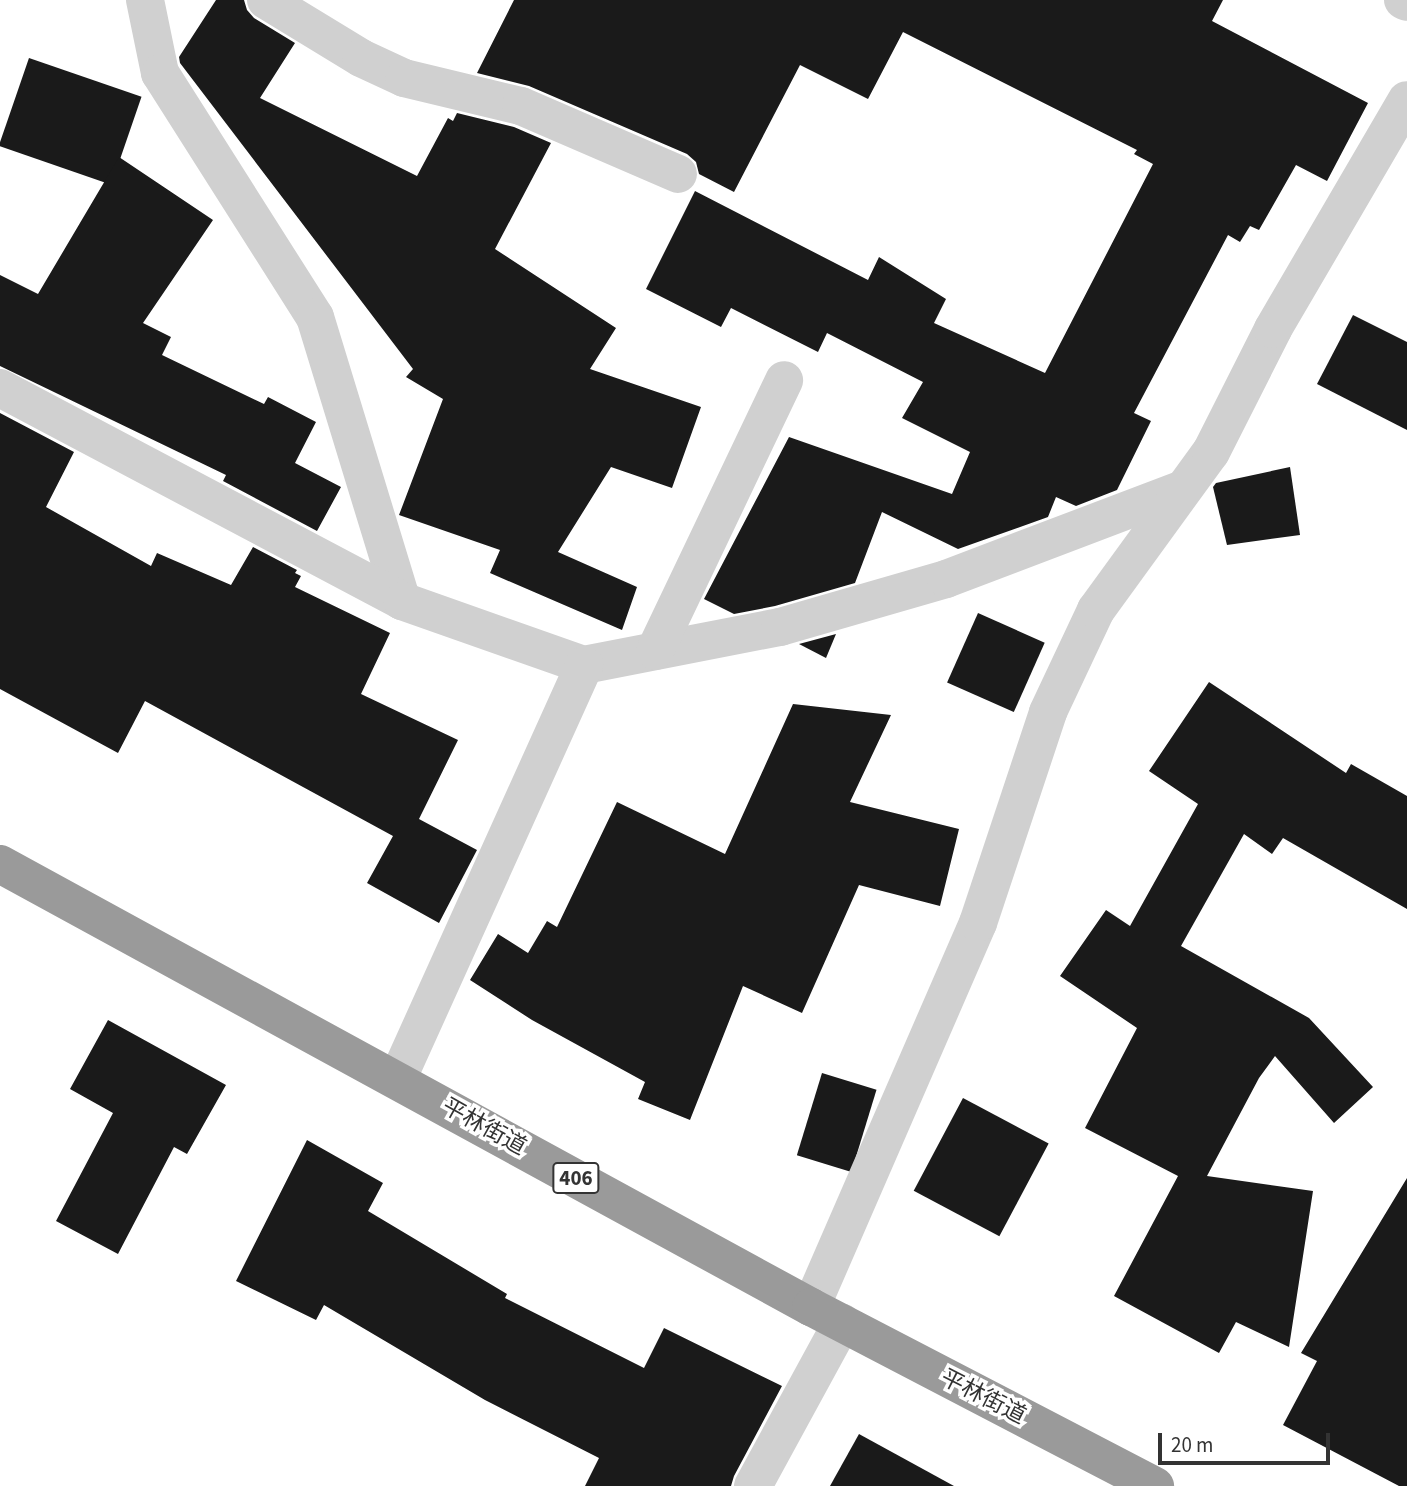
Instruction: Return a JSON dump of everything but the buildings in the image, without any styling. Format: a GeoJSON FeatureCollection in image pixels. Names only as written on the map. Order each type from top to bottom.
{"type":"FeatureCollection","features":[{"type":"Feature","properties":{"kind":"highway","name":"平林街道"},"geometry":{"type":"LineString","coordinates":[[0,864],[826,1315],[1155,1486]]}},
{"type":"Feature","properties":{"kind":"street"},"geometry":{"type":"LineString","coordinates":[[145,0],[160,73],[315,317],[402,601]]}},
{"type":"Feature","properties":{"kind":"street"},"geometry":{"type":"LineString","coordinates":[[266,0],[360,58],[404,78],[521,106],[678,174]]}},
{"type":"Feature","properties":{"kind":"street"},"geometry":{"type":"LineString","coordinates":[[753,1486],[826,1315],[978,922],[1048,712],[1096,610],[1180,490],[1211,452],[1273,329],[1407,100]]}},
{"type":"Feature","properties":{"kind":"street"},"geometry":{"type":"LineString","coordinates":[[655,651],[784,380]]}},
{"type":"Feature","properties":{"kind":"street"},"geometry":{"type":"LineString","coordinates":[[0,388],[402,601],[584,665],[780,628],[946,579],[1180,490]]}},
{"type":"Feature","properties":{"kind":"street"},"geometry":{"type":"LineString","coordinates":[[397,1080],[584,665]]}}]}
